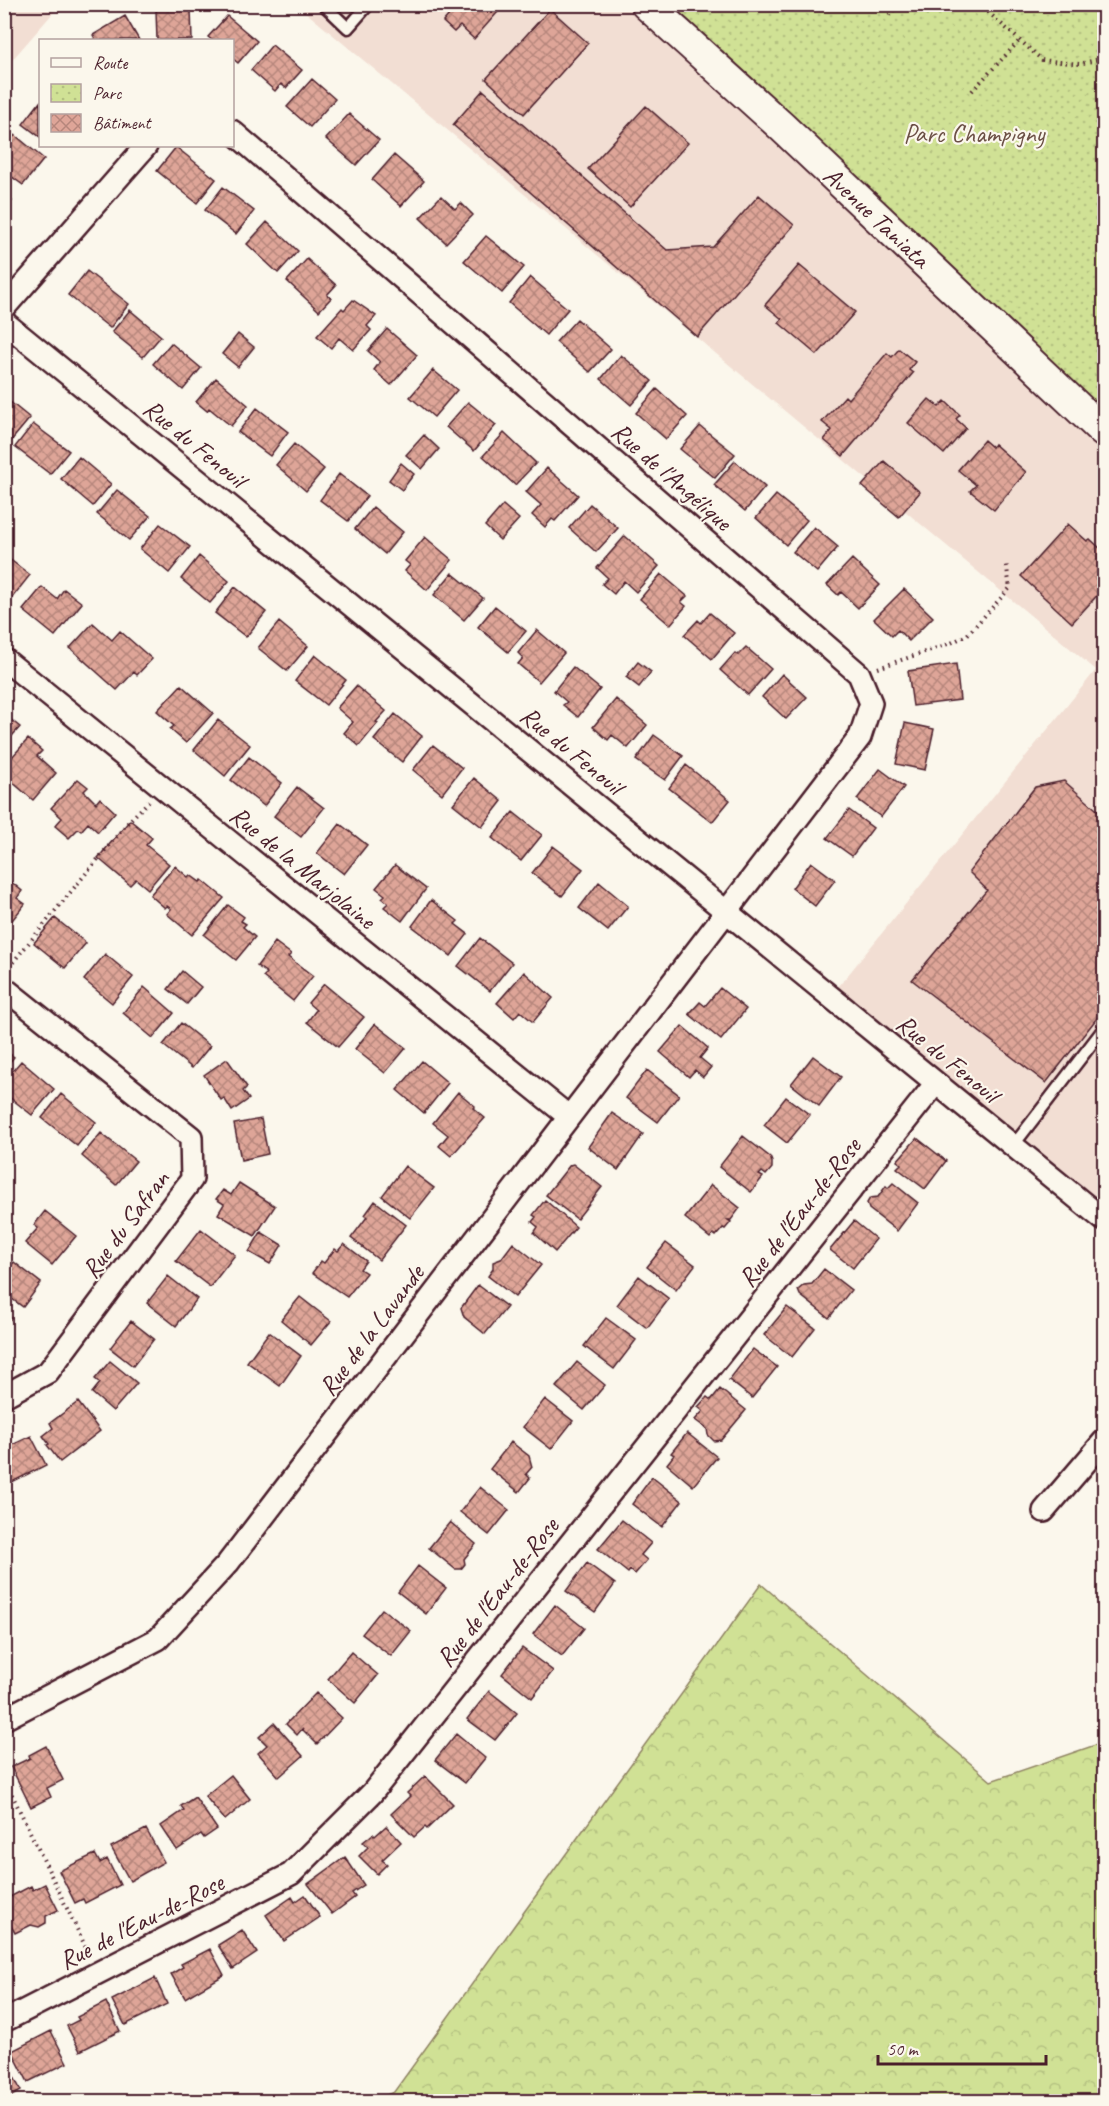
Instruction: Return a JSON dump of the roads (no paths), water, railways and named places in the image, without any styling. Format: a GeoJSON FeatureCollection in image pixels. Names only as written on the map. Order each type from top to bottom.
{"type":"FeatureCollection","features":[{"type":"Feature","properties":{"kind":"main road","name":"Avenue Taniata"},"geometry":{"type":"LineString","coordinates":[[646,4],[781,126],[1104,432]]}},
{"type":"Feature","properties":{"kind":"street","name":"Rue de l'Angélique"},"geometry":{"type":"LineString","coordinates":[[234,133],[859,674],[872,703],[860,737],[726,911]]}},
{"type":"Feature","properties":{"kind":"street"},"geometry":{"type":"LineString","coordinates":[[4,308],[145,147]]}},
{"type":"Feature","properties":{"kind":"street","name":"Rue du Fenouil"},"geometry":{"type":"LineString","coordinates":[[4,322],[1104,1220]]}},
{"type":"Feature","properties":{"kind":"street","name":"Rue de la Marjolaine"},"geometry":{"type":"LineString","coordinates":[[4,659],[568,1116]]}},
{"type":"Feature","properties":{"kind":"street","name":"Rue de la Lavande"},"geometry":{"type":"LineString","coordinates":[[4,1719],[158,1638],[228,1563],[726,911]]}},
{"type":"Feature","properties":{"kind":"street","name":"Rue du Safran"},"geometry":{"type":"LineString","coordinates":[[4,988],[191,1137],[192,1179],[48,1372],[4,1396]]}},
{"type":"Feature","properties":{"kind":"street","name":"Rue de l'Eau-de-Rose"},"geometry":{"type":"LineString","coordinates":[[4,2021],[291,1874],[372,1793],[936,1083]]}},
{"type":"Feature","properties":{"kind":"street"},"geometry":{"type":"LineString","coordinates":[[1044,1511],[1104,1441]]}},
{"type":"Feature","properties":{"kind":"lane"},"geometry":{"type":"LineString","coordinates":[[323,4],[348,28],[369,4]]}},
{"type":"Feature","properties":{"kind":"lane"},"geometry":{"type":"LineString","coordinates":[[1013,1146],[1104,1028]]}},
{"type":"Feature","properties":{"kind":"park label","name":"Parc Champigny"},"geometry":{"type":"Point","coordinates":[974,133]}}]}
